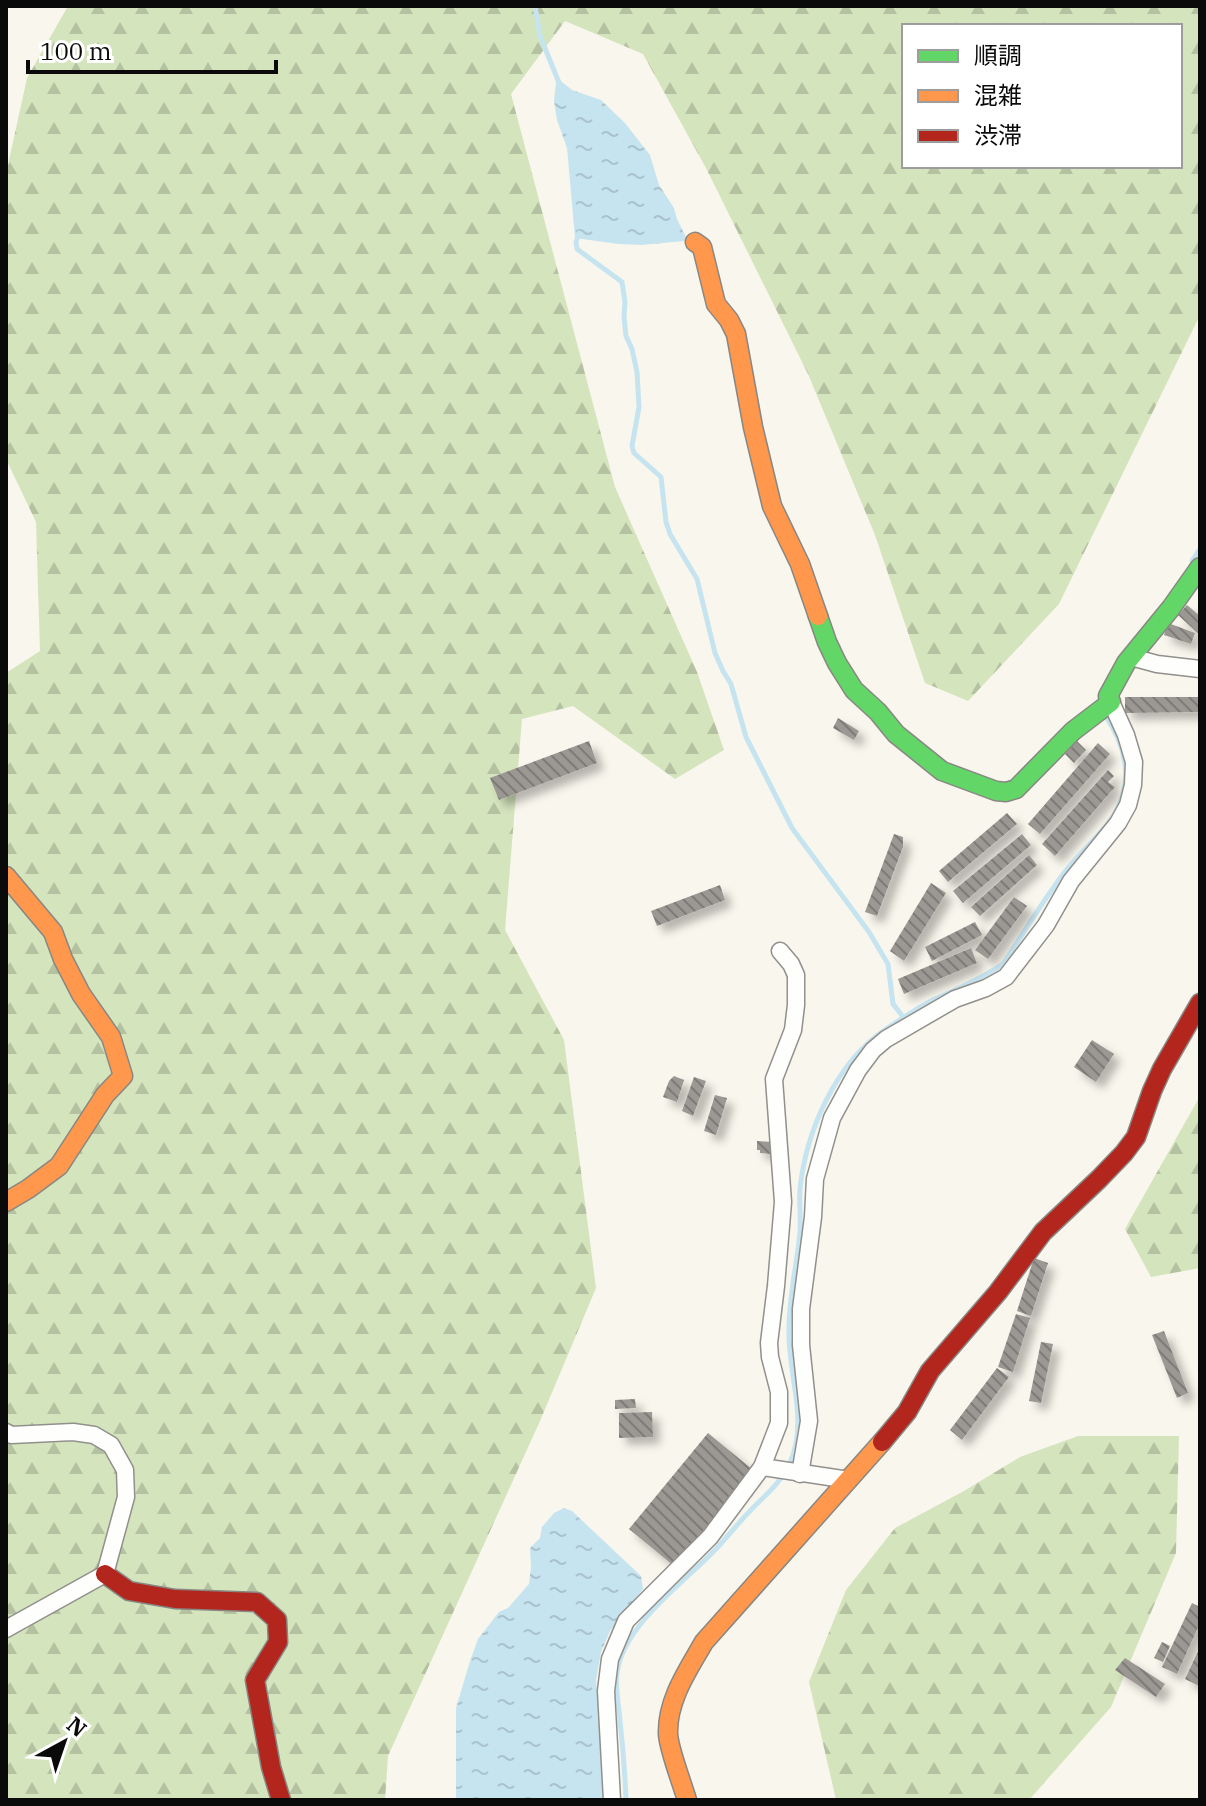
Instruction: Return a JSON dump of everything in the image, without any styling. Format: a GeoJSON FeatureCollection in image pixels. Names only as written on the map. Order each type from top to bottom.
{"type":"FeatureCollection","features":[{"type":"Feature","properties":{"kind":"street"},"geometry":{"type":"LineString","coordinates":[[695,242],[702,247],[716,304],[736,334],[753,427],[772,506],[800,564],[827,642],[854,690],[896,734],[942,771],[996,791],[1016,789],[1068,736],[1103,707],[1111,687],[1131,657],[1167,614],[1200,567]]}},
{"type":"Feature","properties":{"kind":"street"},"geometry":{"type":"LineString","coordinates":[[1131,657],[1157,664],[1200,669]]}},
{"type":"Feature","properties":{"kind":"street"},"geometry":{"type":"LineString","coordinates":[[612,1800],[606,1691],[610,1659],[626,1621],[710,1537],[768,1469],[780,1407],[769,1343],[776,1286],[799,1194],[815,1179],[832,1118],[858,1070],[886,1039],[955,999],[1006,977],[1046,925],[1071,881],[1118,823],[1128,805],[1134,762],[1126,735],[1103,707]]}},
{"type":"Feature","properties":{"kind":"street"},"geometry":{"type":"LineString","coordinates":[[6,876],[53,932],[81,994],[111,1037],[123,1076],[105,1095],[59,1166],[6,1202]]}},
{"type":"Feature","properties":{"kind":"street"},"geometry":{"type":"LineString","coordinates":[[780,951],[796,975],[796,1005],[793,1030],[774,1079],[799,1194],[813,1217],[801,1309],[801,1345],[809,1421],[797,1474]]}},
{"type":"Feature","properties":{"kind":"street"},"geometry":{"type":"LineString","coordinates":[[687,1800],[668,1736],[670,1709],[704,1642],[907,1412],[930,1371],[998,1292],[1043,1232],[1130,1145],[1136,1137],[1157,1080],[1200,1003]]}},
{"type":"Feature","properties":{"kind":"street"},"geometry":{"type":"LineString","coordinates":[[6,1432],[11,1435],[73,1432],[94,1435],[111,1445],[125,1470],[126,1497],[105,1574],[6,1629]]}},
{"type":"Feature","properties":{"kind":"street"},"geometry":{"type":"LineString","coordinates":[[768,1469],[849,1480]]}},
{"type":"Feature","properties":{"kind":"street"},"geometry":{"type":"LineString","coordinates":[[105,1574],[129,1591],[175,1599],[257,1602],[277,1620],[278,1642],[255,1680],[271,1767],[281,1800]]}},
{"type":"Feature","properties":{"kind":"green space"},"geometry":{"type":"Polygon","coordinates":[[[68,6],[1200,6],[1200,315],[1059,604],[968,701],[925,683],[875,535],[808,374],[706,168],[643,54],[565,21],[511,94],[615,487],[697,672],[724,750],[675,779],[573,706],[522,719],[505,930],[564,1040],[596,1288],[540,1421],[388,1756],[385,1800],[6,1800],[6,673],[40,651],[36,522],[6,459],[6,174],[27,78],[68,6]]]}},
{"type":"Feature","properties":{"kind":"green space"},"geometry":{"type":"Polygon","coordinates":[[[1200,1096],[1200,1268],[1151,1277],[1125,1229],[1200,1096]]]}},
{"type":"Feature","properties":{"kind":"green space"},"geometry":{"type":"Polygon","coordinates":[[[1078,1436],[1179,1436],[1176,1553],[1111,1707],[1029,1800],[836,1800],[809,1682],[846,1590],[895,1528],[1020,1457],[1078,1436]]]}},
{"type":"Feature","properties":{"kind":"water"},"geometry":{"type":"Polygon","coordinates":[[[556,82],[601,100],[625,123],[650,155],[659,185],[674,208],[686,237],[684,241],[642,245],[575,238],[567,148],[554,101],[556,82]]]}},
{"type":"Feature","properties":{"kind":"water"},"geometry":{"type":"Polygon","coordinates":[[[564,1508],[572,1511],[641,1576],[643,1589],[610,1631],[601,1652],[596,1680],[607,1800],[456,1800],[456,1708],[478,1639],[499,1612],[508,1608],[529,1584],[530,1548],[540,1538],[542,1527],[554,1513],[564,1508]]]}},
{"type":"Feature","properties":{"kind":"building"},"geometry":{"type":"Polygon","coordinates":[[[1187,605],[1200,616],[1200,635],[1178,615],[1187,605]]]}},
{"type":"Feature","properties":{"kind":"building"},"geometry":{"type":"Polygon","coordinates":[[[1168,623],[1195,633],[1191,644],[1164,635],[1168,623]]]}},
{"type":"Feature","properties":{"kind":"building"},"geometry":{"type":"Polygon","coordinates":[[[1125,697],[1200,697],[1200,712],[1125,713],[1125,697]]]}},
{"type":"Feature","properties":{"kind":"building"},"geometry":{"type":"Polygon","coordinates":[[[838,718],[859,731],[854,740],[833,728],[838,718]]]}},
{"type":"Feature","properties":{"kind":"building"},"geometry":{"type":"Polygon","coordinates":[[[589,741],[597,763],[499,800],[490,778],[589,741]]]}},
{"type":"Feature","properties":{"kind":"building"},"geometry":{"type":"Polygon","coordinates":[[[1077,741],[1086,750],[1074,763],[1065,754],[1077,741]]]}},
{"type":"Feature","properties":{"kind":"building"},"geometry":{"type":"Polygon","coordinates":[[[1098,743],[1110,754],[1040,834],[1028,824],[1098,743]]]}},
{"type":"Feature","properties":{"kind":"building"},"geometry":{"type":"Polygon","coordinates":[[[1108,770],[1114,776],[1108,782],[1115,787],[1055,856],[1042,844],[1108,770]]]}},
{"type":"Feature","properties":{"kind":"building"},"geometry":{"type":"Polygon","coordinates":[[[1007,813],[1017,824],[948,882],[939,871],[1007,813]]]}},
{"type":"Feature","properties":{"kind":"building"},"geometry":{"type":"Polygon","coordinates":[[[894,834],[903,837],[903,847],[877,916],[865,912],[894,834]]]}},
{"type":"Feature","properties":{"kind":"building"},"geometry":{"type":"Polygon","coordinates":[[[1022,834],[1031,845],[963,903],[953,891],[1022,834]]]}},
{"type":"Feature","properties":{"kind":"building"},"geometry":{"type":"Polygon","coordinates":[[[1029,855],[1037,865],[980,916],[971,907],[1029,855]]]}},
{"type":"Feature","properties":{"kind":"building"},"geometry":{"type":"Polygon","coordinates":[[[931,883],[946,893],[904,961],[890,951],[931,883]]]}},
{"type":"Feature","properties":{"kind":"building"},"geometry":{"type":"Polygon","coordinates":[[[720,885],[725,900],[657,926],[651,911],[720,885]]]}},
{"type":"Feature","properties":{"kind":"building"},"geometry":{"type":"Polygon","coordinates":[[[1014,897],[1027,906],[988,959],[975,950],[1014,897]]]}},
{"type":"Feature","properties":{"kind":"building"},"geometry":{"type":"Polygon","coordinates":[[[975,922],[982,935],[932,961],[925,947],[975,922]]]}},
{"type":"Feature","properties":{"kind":"building"},"geometry":{"type":"Polygon","coordinates":[[[971,948],[977,963],[904,994],[898,979],[971,948]]]}},
{"type":"Feature","properties":{"kind":"building"},"geometry":{"type":"Polygon","coordinates":[[[1092,1040],[1114,1054],[1096,1082],[1074,1067],[1092,1040]]]}},
{"type":"Feature","properties":{"kind":"building"},"geometry":{"type":"Polygon","coordinates":[[[674,1076],[684,1080],[677,1102],[663,1097],[674,1076]]]}},
{"type":"Feature","properties":{"kind":"building"},"geometry":{"type":"Polygon","coordinates":[[[694,1077],[706,1081],[693,1116],[682,1111],[694,1077]]]}},
{"type":"Feature","properties":{"kind":"building"},"geometry":{"type":"Polygon","coordinates":[[[715,1095],[727,1098],[716,1135],[704,1131],[715,1095]]]}},
{"type":"Feature","properties":{"kind":"building"},"geometry":{"type":"Polygon","coordinates":[[[757,1141],[772,1142],[771,1154],[760,1153],[757,1141]]]}},
{"type":"Feature","properties":{"kind":"building"},"geometry":{"type":"Polygon","coordinates":[[[1034,1258],[1048,1263],[1031,1316],[1017,1311],[1034,1258]]]}},
{"type":"Feature","properties":{"kind":"building"},"geometry":{"type":"Polygon","coordinates":[[[1016,1314],[1030,1318],[1013,1372],[998,1367],[1016,1314]]]}},
{"type":"Feature","properties":{"kind":"building"},"geometry":{"type":"Polygon","coordinates":[[[1164,1331],[1188,1393],[1177,1398],[1152,1335],[1164,1331]]]}},
{"type":"Feature","properties":{"kind":"building"},"geometry":{"type":"Polygon","coordinates":[[[1041,1342],[1053,1344],[1041,1403],[1029,1401],[1041,1342]]]}},
{"type":"Feature","properties":{"kind":"building"},"geometry":{"type":"Polygon","coordinates":[[[997,1368],[1009,1377],[962,1440],[950,1430],[997,1368]]]}},
{"type":"Feature","properties":{"kind":"building"},"geometry":{"type":"Polygon","coordinates":[[[635,1399],[636,1408],[615,1409],[615,1400],[635,1399]]]}},
{"type":"Feature","properties":{"kind":"building"},"geometry":{"type":"Polygon","coordinates":[[[652,1412],[653,1437],[619,1438],[619,1413],[652,1412]]]}},
{"type":"Feature","properties":{"kind":"building"},"geometry":{"type":"Polygon","coordinates":[[[708,1433],[753,1470],[674,1566],[629,1529],[708,1433]]]}},
{"type":"Feature","properties":{"kind":"building"},"geometry":{"type":"Polygon","coordinates":[[[1192,1603],[1200,1607],[1200,1623],[1177,1674],[1162,1667],[1192,1603]]]}},
{"type":"Feature","properties":{"kind":"building"},"geometry":{"type":"Polygon","coordinates":[[[1162,1642],[1170,1646],[1163,1662],[1154,1658],[1162,1642]]]}},
{"type":"Feature","properties":{"kind":"building"},"geometry":{"type":"Polygon","coordinates":[[[1200,1647],[1200,1684],[1199,1686],[1185,1679],[1200,1647]]]}},
{"type":"Feature","properties":{"kind":"building"},"geometry":{"type":"Polygon","coordinates":[[[1125,1658],[1165,1684],[1156,1697],[1115,1670],[1125,1658]]]}},
{"type":"Feature","properties":{"kind":"waterway"},"geometry":{"type":"LineString","coordinates":[[535,6],[540,36],[560,85]]}},
{"type":"Feature","properties":{"kind":"waterway"},"geometry":{"type":"LineString","coordinates":[[579,233],[577,249],[622,282],[626,336],[637,372],[639,407],[632,446],[634,453],[661,477],[666,522],[697,579],[715,653],[731,684],[746,737],[792,828],[869,932],[888,964],[893,1004],[904,1018]]}},
{"type":"Feature","properties":{"kind":"waterway"},"geometry":{"type":"LineString","coordinates":[[1192,561],[1200,549]]}},
{"type":"Feature","properties":{"kind":"waterway"},"geometry":{"type":"LineString","coordinates":[[626,1800],[616,1685],[622,1656],[630,1639],[656,1607],[776,1484],[795,1449],[798,1417],[789,1334],[800,1232],[800,1189],[809,1144],[826,1100],[852,1060],[886,1029],[921,1006],[1003,964],[1064,873],[1109,822],[1123,795],[1125,768],[1119,740],[1104,714]]}},
{"type":"Feature","properties":{"kind":"traffic: fast"},"geometry":{"type":"LineString","coordinates":[[818,616],[837,663],[854,690],[896,734],[942,771],[1006,792],[1016,789],[1073,731],[1111,702],[1108,696],[1126,663],[1200,567]]}},
{"type":"Feature","properties":{"kind":"traffic: slow"},"geometry":{"type":"LineString","coordinates":[[695,242],[702,247],[716,304],[736,334],[753,427],[772,506],[800,564],[818,616]]}},
{"type":"Feature","properties":{"kind":"traffic: slow"},"geometry":{"type":"LineString","coordinates":[[6,876],[53,932],[81,994],[111,1037],[123,1076],[105,1095],[59,1166],[6,1202]]}},
{"type":"Feature","properties":{"kind":"traffic: slow"},"geometry":{"type":"LineString","coordinates":[[687,1800],[668,1734],[671,1709],[685,1674],[704,1642],[882,1442]]}},
{"type":"Feature","properties":{"kind":"traffic: jam"},"geometry":{"type":"LineString","coordinates":[[882,1442],[907,1412],[930,1371],[998,1292],[1043,1232],[1099,1179],[1136,1137],[1162,1069],[1200,1003]]}},
{"type":"Feature","properties":{"kind":"traffic: jam"},"geometry":{"type":"LineString","coordinates":[[105,1574],[129,1591],[175,1599],[257,1602],[277,1620],[278,1642],[255,1680],[271,1767],[281,1800]]}}]}
